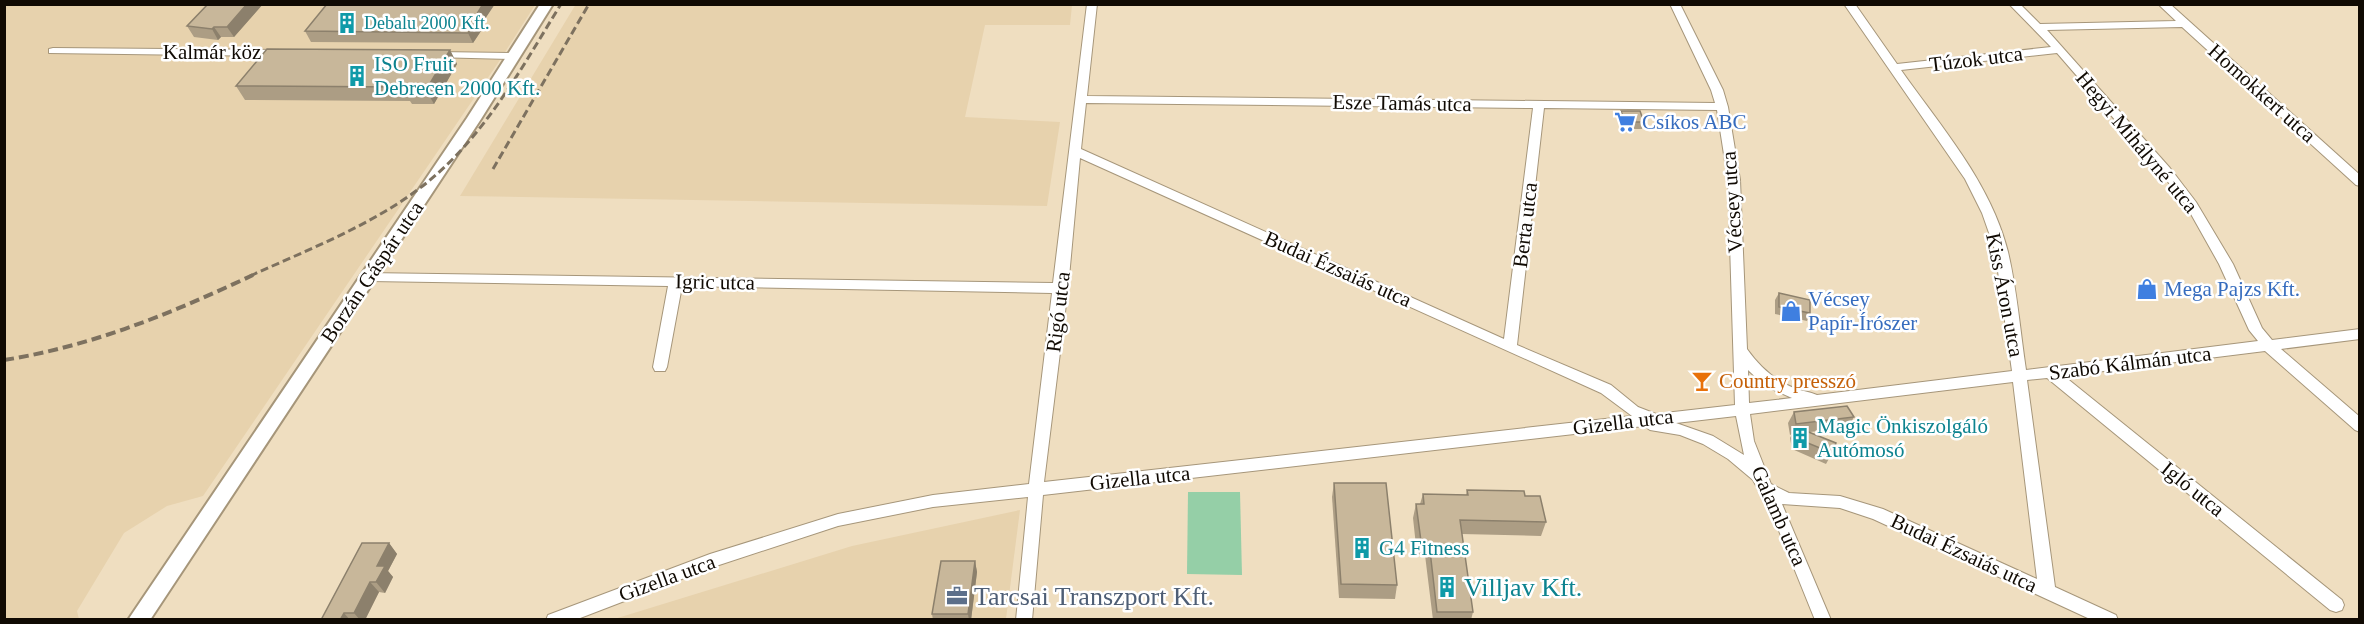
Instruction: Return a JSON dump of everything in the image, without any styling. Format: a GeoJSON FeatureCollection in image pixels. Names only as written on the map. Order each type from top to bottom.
{"type":"FeatureCollection","features":[{"type":"Feature","properties":{"kind":"street","name":"Borzán Gáspár utca"},"geometry":{"type":"LineString","coordinates":[[138,620],[370,276],[547,4]]}},
{"type":"Feature","properties":{"kind":"street","name":"Rigó utca"},"geometry":{"type":"LineString","coordinates":[[1024,620],[1036,490],[1077,153],[1092,4]]}},
{"type":"Feature","properties":{"kind":"street","name":"Vécsey utca"},"geometry":{"type":"LineString","coordinates":[[1675,4],[1722,107],[1734,180],[1742,410]]}},
{"type":"Feature","properties":{"kind":"street","name":"Kiss Áron utca"},"geometry":{"type":"LineString","coordinates":[[1849,4],[1971,178],[1988,213],[2001,250],[2008,287],[2047,591]]}},
{"type":"Feature","properties":{"kind":"street","name":"Hegyi Mihályné utca"},"geometry":{"type":"LineString","coordinates":[[2014,4],[2060,49],[2166,171],[2192,205],[2226,264],[2249,318],[2269,346],[2360,426]]}},
{"type":"Feature","properties":{"kind":"street","name":"Homokkert utca"},"geometry":{"type":"LineString","coordinates":[[2163,4],[2360,182]]}},
{"type":"Feature","properties":{"kind":"street","name":"Túzok utca"},"geometry":{"type":"LineString","coordinates":[[2039,27],[2185,24]]}},
{"type":"Feature","properties":{"kind":"street","name":"Túzok utca"},"geometry":{"type":"LineString","coordinates":[[1893,68],[2060,49]]}},
{"type":"Feature","properties":{"kind":"street","name":"Kalmár köz"},"geometry":{"type":"LineString","coordinates":[[53,51],[299,53]]}},
{"type":"Feature","properties":{"kind":"street"},"geometry":{"type":"LineString","coordinates":[[430,55],[515,56]]}},
{"type":"Feature","properties":{"kind":"street","name":"Esze Tamás utca"},"geometry":{"type":"LineString","coordinates":[[1082,99],[1722,107]]}},
{"type":"Feature","properties":{"kind":"street","name":"Berta utca"},"geometry":{"type":"LineString","coordinates":[[1510,346],[1539,104]]}},
{"type":"Feature","properties":{"kind":"street","name":"Budai Ézsaiás utca"},"geometry":{"type":"LineString","coordinates":[[1077,153],[1614,393],[1633,411],[1652,418]]}},
{"type":"Feature","properties":{"kind":"street","name":"Igric utca"},"geometry":{"type":"LineString","coordinates":[[370,276],[1060,288]]}},
{"type":"Feature","properties":{"kind":"street"},"geometry":{"type":"LineString","coordinates":[[660,367],[676,281]]}},
{"type":"Feature","properties":{"kind":"street","name":"Szabó Kálmán utca"},"geometry":{"type":"LineString","coordinates":[[1742,410],[2360,334]]}},
{"type":"Feature","properties":{"kind":"street","name":"Szabó Kálmán utca"},"geometry":{"type":"LineString","coordinates":[[1740,350],[1748,362],[1769,382],[1791,393],[1828,399]]}},
{"type":"Feature","properties":{"kind":"street","name":"Igló utca"},"geometry":{"type":"LineString","coordinates":[[2050,373],[2336,605]]}},
{"type":"Feature","properties":{"kind":"street","name":"Budai Ézsaiás utca"},"geometry":{"type":"LineString","coordinates":[[1598,387],[1613,402],[1616,409],[1611,423]]}},
{"type":"Feature","properties":{"kind":"street","name":"Gizella utca"},"geometry":{"type":"LineString","coordinates":[[554,620],[710,561],[838,520],[933,501],[1652,418],[1742,410]]}},
{"type":"Feature","properties":{"kind":"street","name":"Galamb utca"},"geometry":{"type":"LineString","coordinates":[[1742,410],[1747,441],[1762,482],[1786,527],[1823,620]]}},
{"type":"Feature","properties":{"kind":"street","name":"Budai Ézsaiás utca"},"geometry":{"type":"LineString","coordinates":[[1628,421],[1680,428],[1710,439],[1729,450],[1762,482],[1787,499],[1814,503],[1840,502],[1878,514],[2110,620]]}},
{"type":"Feature","properties":{"kind":"street"},"geometry":{"type":"LineString","coordinates":[[1786,527],[1792,511],[1814,503]]}},
{"type":"Feature","properties":{"kind":"street","name":"Borzán Gáspár utca"},"geometry":{"type":"LineString","coordinates":[[128,620],[193,538]]}},
{"type":"Feature","properties":{"kind":"shaded area"},"geometry":{"type":"Polygon","coordinates":[[[576,4],[1072,5],[1070,25],[985,25],[965,117],[1060,122],[1047,206],[460,196],[576,4]]]}},
{"type":"Feature","properties":{"kind":"shaded area"},"geometry":{"type":"Polygon","coordinates":[[[4,5],[535,5],[500,60],[203,496],[167,506],[124,533],[77,611],[79,619],[5,619],[4,5]]]}},
{"type":"Feature","properties":{"kind":"shaded area"},"geometry":{"type":"Polygon","coordinates":[[[1020,510],[1006,619],[611,620],[852,546],[1020,510]]]}},
{"type":"Feature","properties":{"kind":"green space"},"geometry":{"type":"Polygon","coordinates":[[[1188,492],[1240,492],[1242,575],[1187,574],[1188,492]]]}},
{"type":"Feature","properties":{"kind":"building"},"geometry":{"type":"Polygon","coordinates":[[[208,4],[247,4],[227,27],[212,29],[187,26],[208,4]]]}},
{"type":"Feature","properties":{"kind":"building"},"geometry":{"type":"Polygon","coordinates":[[[327,4],[483,4],[468,33],[305,31],[327,4]]]}},
{"type":"Feature","properties":{"kind":"building"},"geometry":{"type":"Polygon","coordinates":[[[267,49],[450,50],[426,90],[404,90],[406,87],[236,86],[267,49]]]}},
{"type":"Feature","properties":{"kind":"building"},"geometry":{"type":"Polygon","coordinates":[[[1621,111],[1640,111],[1644,122],[1625,122],[1621,111]]]}},
{"type":"Feature","properties":{"kind":"building"},"geometry":{"type":"Polygon","coordinates":[[[1779,293],[1810,300],[1810,313],[1779,307],[1779,293]]]}},
{"type":"Feature","properties":{"kind":"building"},"geometry":{"type":"Polygon","coordinates":[[[1847,406],[1854,417],[1796,424],[1794,412],[1847,406]]]}},
{"type":"Feature","properties":{"kind":"building"},"geometry":{"type":"Polygon","coordinates":[[[1796,427],[1836,443],[1832,453],[1798,439],[1796,427]]]}},
{"type":"Feature","properties":{"kind":"building","name":"G4 Fitness"},"geometry":{"type":"Polygon","coordinates":[[[1334,483],[1386,483],[1397,585],[1341,584],[1334,483]]]}},
{"type":"Feature","properties":{"kind":"building","name":"Villjav Kft."},"geometry":{"type":"Polygon","coordinates":[[[1467,490],[1524,491],[1525,496],[1540,496],[1546,522],[1460,520],[1473,612],[1437,612],[1429,542],[1421,541],[1416,504],[1424,504],[1423,494],[1468,495],[1467,490]]]}},
{"type":"Feature","properties":{"kind":"building"},"geometry":{"type":"Polygon","coordinates":[[[362,543],[389,543],[377,566],[385,566],[376,582],[370,582],[354,613],[344,613],[340,620],[321,620],[362,543]]]}},
{"type":"Feature","properties":{"kind":"building","name":"Tarcsai Transzport Kft."},"geometry":{"type":"Polygon","coordinates":[[[941,561],[975,561],[968,614],[932,614],[941,561]]]}},
{"type":"Feature","properties":{"kind":"railway"},"geometry":{"type":"LineString","coordinates":[[250,276],[359,226],[401,202],[442,169],[463,149],[499,103],[561,4]]}},
{"type":"Feature","properties":{"kind":"railway"},"geometry":{"type":"LineString","coordinates":[[493,169],[589,4]]}},
{"type":"Feature","properties":{"kind":"railway"},"geometry":{"type":"LineString","coordinates":[[4,360],[101,337],[162,315],[253,275]]}},
{"type":"Feature","properties":{"kind":"place","name":"Debalu 2000 Kft."},"geometry":{"type":"Point","coordinates":[347,23]}},
{"type":"Feature","properties":{"kind":"place","name":"ISO Fruit Debrecen 2000 Kft."},"geometry":{"type":"Point","coordinates":[357,76]}},
{"type":"Feature","properties":{"kind":"place","name":"Csíkos ABC"},"geometry":{"type":"Point","coordinates":[1625,122]}},
{"type":"Feature","properties":{"kind":"place","name":"Mega Pajzs Kft."},"geometry":{"type":"Point","coordinates":[2147,289]}},
{"type":"Feature","properties":{"kind":"place","name":"Vécsey Papír-Írószer"},"geometry":{"type":"Point","coordinates":[1791,311]}},
{"type":"Feature","properties":{"kind":"place","name":"Country presszó"},"geometry":{"type":"Point","coordinates":[1702,381]}},
{"type":"Feature","properties":{"kind":"place","name":"Magic Önkiszolgáló Autómosó"},"geometry":{"type":"Point","coordinates":[1800,438]}},
{"type":"Feature","properties":{"kind":"place","name":"G4 Fitness"},"geometry":{"type":"Point","coordinates":[1362,548]}},
{"type":"Feature","properties":{"kind":"place","name":"Villjav Kft."},"geometry":{"type":"Point","coordinates":[1447,587]}},
{"type":"Feature","properties":{"kind":"place","name":"Tarcsai Transzport Kft."},"geometry":{"type":"Point","coordinates":[957,596]}}]}
